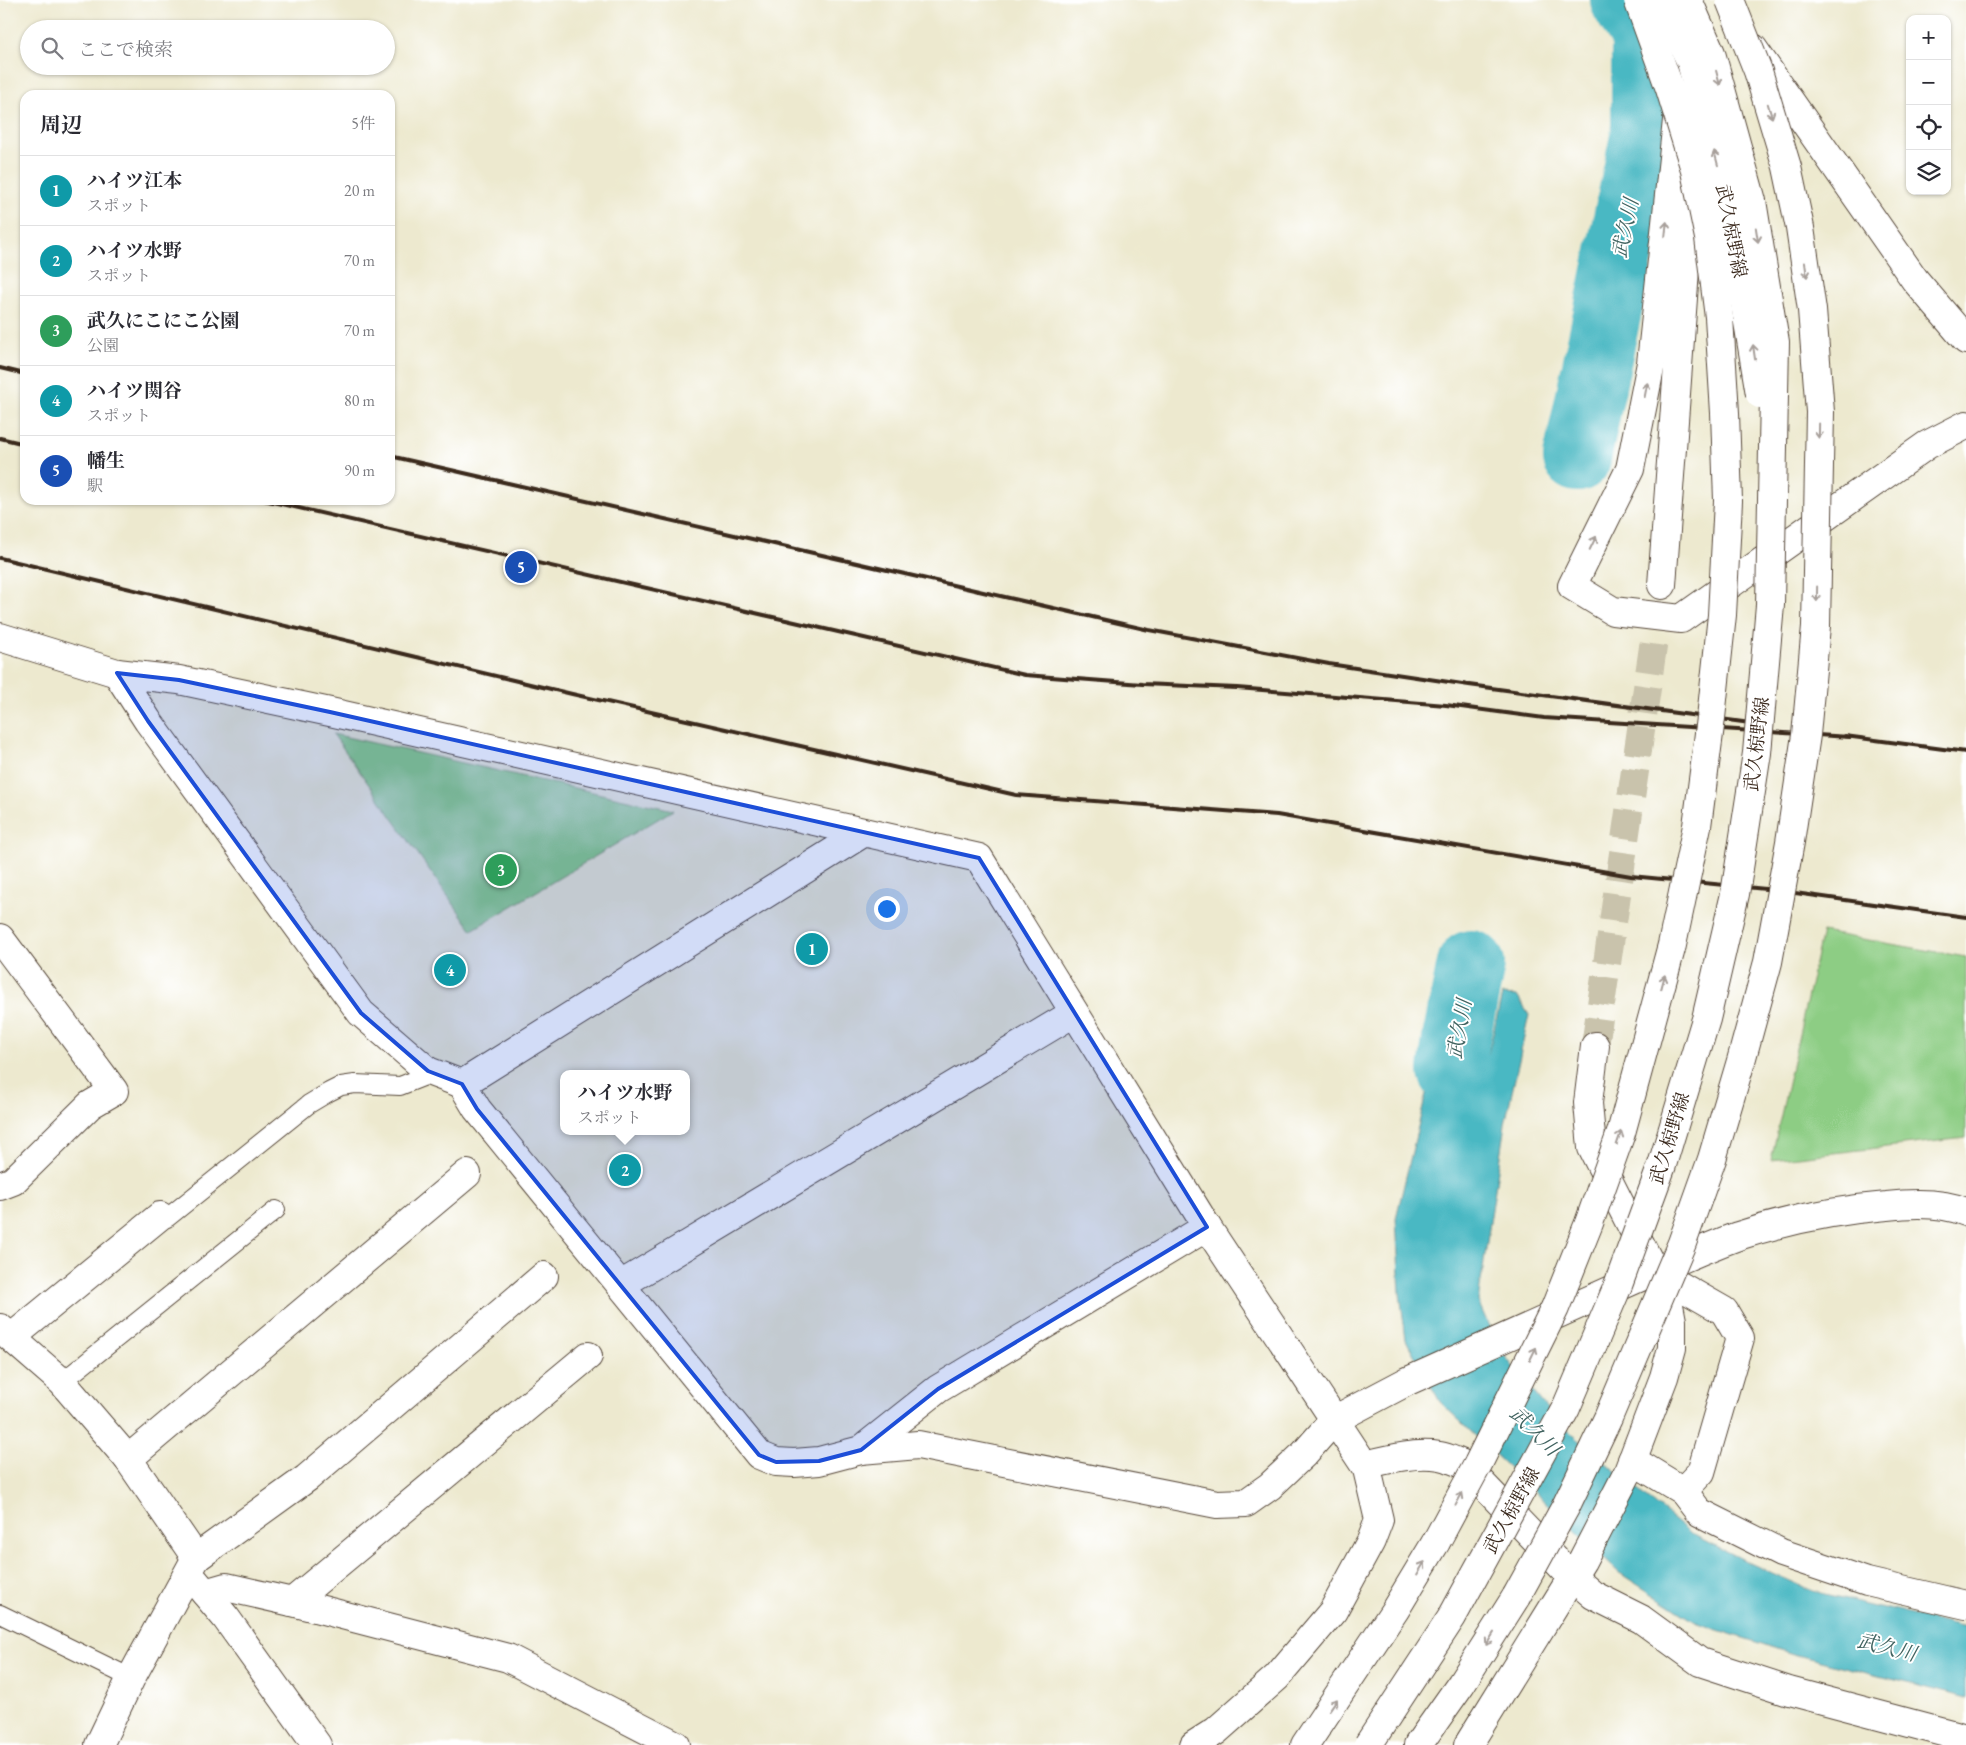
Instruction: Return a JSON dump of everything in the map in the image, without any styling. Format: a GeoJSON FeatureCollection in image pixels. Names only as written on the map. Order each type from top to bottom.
{"type":"FeatureCollection","features":[{"type":"Feature","properties":{"kind":"street"},"geometry":{"type":"LineString","coordinates":[[1306,1745],[1385,1626],[1436,1542],[1482,1455],[1555,1308],[1589,1223],[1621,1133],[1672,945],[1696,826],[1711,718],[1722,615],[1728,501],[1719,316],[1709,238],[1694,166],[1670,88],[1638,0]]}},
{"type":"Feature","properties":{"kind":"street","name":"武久椋野線"},"geometry":{"type":"LineString","coordinates":[[1662,0],[1690,62],[1729,208],[1753,341],[1771,470]]}},
{"type":"Feature","properties":{"kind":"street"},"geometry":{"type":"LineString","coordinates":[[1689,0],[1651,363],[1630,469],[1572,586],[1613,612],[1681,619],[1927,445],[1966,425]]}},
{"type":"Feature","properties":{"kind":"street","name":"武久椋野線"},"geometry":{"type":"LineString","coordinates":[[1368,1745],[1452,1617],[1566,1408],[1617,1288],[1662,1165],[1706,1019],[1736,884],[1757,753],[1770,605],[1771,470],[1775,342],[1752,201],[1711,53],[1689,0]]}},
{"type":"Feature","properties":{"kind":"street"},"geometry":{"type":"LineString","coordinates":[[1662,585],[1696,120],[1695,0]]}},
{"type":"Feature","properties":{"kind":"street"},"geometry":{"type":"LineString","coordinates":[[1720,0],[1916,280],[1966,340]]}},
{"type":"Feature","properties":{"kind":"street"},"geometry":{"type":"LineString","coordinates":[[1418,1745],[1461,1684],[1516,1597],[1566,1506],[1608,1418],[1682,1243],[1712,1159],[1768,962],[1790,842],[1806,735],[1816,626],[1820,412],[1812,310],[1800,228],[1787,167],[1758,71],[1730,0]]}},
{"type":"Feature","properties":{"kind":"street"},"geometry":{"type":"LineString","coordinates":[[0,637],[117,672],[179,680],[330,712],[979,858],[1207,1227],[1365,1465],[1375,1498],[1379,1520],[1372,1541],[1332,1611],[1277,1677],[1216,1731],[1194,1745]]}},
{"type":"Feature","properties":{"kind":"street"},"geometry":{"type":"LineString","coordinates":[[117,672],[148,721],[361,1013],[428,1071],[462,1084],[476,1109],[622,1284],[759,1455],[776,1462],[819,1461],[861,1450],[918,1445],[1217,1504],[1246,1503],[1270,1486],[1304,1454],[1334,1420],[1408,1381],[1737,1236],[1793,1220],[1850,1208],[1905,1204],[1954,1207],[1966,1212]]}},
{"type":"Feature","properties":{"kind":"street"},"geometry":{"type":"LineString","coordinates":[[462,1084],[863,833]]}},
{"type":"Feature","properties":{"kind":"street"},"geometry":{"type":"LineString","coordinates":[[0,938],[114,1091],[90,1105],[13,1182],[0,1186]]}},
{"type":"Feature","properties":{"kind":"street"},"geometry":{"type":"LineString","coordinates":[[622,1284],[1074,1012]]}},
{"type":"Feature","properties":{"kind":"street"},"geometry":{"type":"LineString","coordinates":[[1468,1745],[1577,1568],[1630,1467],[1664,1377],[1672,1348],[1670,1305],[1592,1148],[1588,1103],[1595,1046]]}},
{"type":"Feature","properties":{"kind":"street"},"geometry":{"type":"LineString","coordinates":[[128,1459],[467,1174]]}},
{"type":"Feature","properties":{"kind":"street"},"geometry":{"type":"LineString","coordinates":[[160,1216],[6,1333],[62,1382],[128,1459],[197,1575],[317,1745]]}},
{"type":"Feature","properties":{"kind":"street"},"geometry":{"type":"LineString","coordinates":[[861,1450],[938,1388],[1207,1227]]}},
{"type":"Feature","properties":{"kind":"street"},"geometry":{"type":"LineString","coordinates":[[1654,1271],[1724,1311],[1740,1338],[1701,1472],[1683,1491]]}},
{"type":"Feature","properties":{"kind":"street"},"geometry":{"type":"LineString","coordinates":[[100,1745],[132,1678],[197,1575],[307,1478],[544,1276]]}},
{"type":"Feature","properties":{"kind":"street"},"geometry":{"type":"LineString","coordinates":[[292,1602],[588,1356]]}},
{"type":"Feature","properties":{"kind":"street"},"geometry":{"type":"LineString","coordinates":[[1365,1465],[1393,1458],[1425,1455],[1441,1456],[1462,1464],[1577,1568],[1593,1595],[1641,1618],[1700,1662],[1790,1691],[1966,1738]]}},
{"type":"Feature","properties":{"kind":"street"},"geometry":{"type":"LineString","coordinates":[[1630,1467],[1683,1491],[1699,1512],[1781,1552],[1867,1582],[1966,1605]]}},
{"type":"Feature","properties":{"kind":"street"},"geometry":{"type":"LineString","coordinates":[[197,1575],[226,1587],[292,1602],[508,1658],[667,1743]]}},
{"type":"Feature","properties":{"kind":"lane"},"geometry":{"type":"LineString","coordinates":[[160,1216],[167,1218],[309,1104],[329,1092],[341,1086],[356,1084],[400,1086],[433,1073]]}},
{"type":"Feature","properties":{"kind":"lane"},"geometry":{"type":"LineString","coordinates":[[62,1382],[276,1210]]}},
{"type":"Feature","properties":{"kind":"lane"},"geometry":{"type":"LineString","coordinates":[[0,1614],[132,1678]]}},
{"type":"Feature","properties":{"kind":"highlighted area"},"geometry":{"type":"Polygon","coordinates":[[[117,673],[179,680],[330,712],[979,858],[1207,1227],[938,1389],[861,1450],[819,1461],[776,1462],[759,1455],[477,1109],[462,1084],[428,1071],[361,1013],[148,721],[117,673]]]}},
{"type":"Feature","properties":{"kind":"green space"},"geometry":{"type":"Polygon","coordinates":[[[333,734],[673,810],[472,930],[333,734]]]}},
{"type":"Feature","properties":{"kind":"green space"},"geometry":{"type":"Polygon","coordinates":[[[1822,932],[1966,957],[1966,1138],[1771,1160],[1822,932]]]}},
{"type":"Feature","properties":{"kind":"water"},"geometry":{"type":"Polygon","coordinates":[[[1468,980],[1475,994],[1471,1031],[1472,1058],[1488,1054],[1502,995],[1517,996],[1529,1015],[1505,1124],[1478,1301],[1499,1349],[1557,1421],[1691,1533],[1752,1564],[1813,1591],[1966,1628],[1966,1698],[1793,1654],[1697,1623],[1618,1572],[1440,1402],[1406,1340],[1400,1294],[1396,1218],[1437,1048],[1449,1007],[1468,980]]]}},
{"type":"Feature","properties":{"kind":"waterway","name":"武久川"},"geometry":{"type":"LineString","coordinates":[[1577,458],[1645,133],[1645,36],[1624,0]]}},
{"type":"Feature","properties":{"kind":"waterway","name":"武久川"},"geometry":{"type":"LineString","coordinates":[[1452,1071],[1456,1039],[1471,964]]}},
{"type":"Feature","properties":{"kind":"tunnel"},"geometry":{"type":"LineString","coordinates":[[1595,1046],[1662,585]]}},
{"type":"Feature","properties":{"kind":"railway"},"geometry":{"type":"LineString","coordinates":[[0,368],[20,373]]}},
{"type":"Feature","properties":{"kind":"railway"},"geometry":{"type":"LineString","coordinates":[[0,438],[20,443]]}},
{"type":"Feature","properties":{"kind":"railway"},"geometry":{"type":"LineString","coordinates":[[395,457],[1149,630],[1329,664],[1765,725]]}},
{"type":"Feature","properties":{"kind":"railway"},"geometry":{"type":"LineString","coordinates":[[286,505],[1025,675],[1142,684],[1237,688],[1446,705],[1544,718],[1850,737]]}},
{"type":"Feature","properties":{"kind":"railway"},"geometry":{"type":"LineString","coordinates":[[0,558],[572,694],[1016,795],[1277,815],[1631,876],[1766,889],[1966,917]]}},
{"type":"Feature","properties":{"kind":"railway"},"geometry":{"type":"LineString","coordinates":[[1845,736],[1966,752]]}},
{"type":"Feature","properties":{"kind":"place","name":"幡生"},"geometry":{"type":"Point","coordinates":[521,567]}},
{"type":"Feature","properties":{"kind":"place","name":"武久にこにこ公園"},"geometry":{"type":"Point","coordinates":[501,870]}},
{"type":"Feature","properties":{"kind":"place","name":"ハイツ江本"},"geometry":{"type":"Point","coordinates":[812,949]}},
{"type":"Feature","properties":{"kind":"place","name":"ハイツ関谷"},"geometry":{"type":"Point","coordinates":[450,970]}},
{"type":"Feature","properties":{"kind":"place","name":"ハイツ水野"},"geometry":{"type":"Point","coordinates":[625,1170]}}]}
